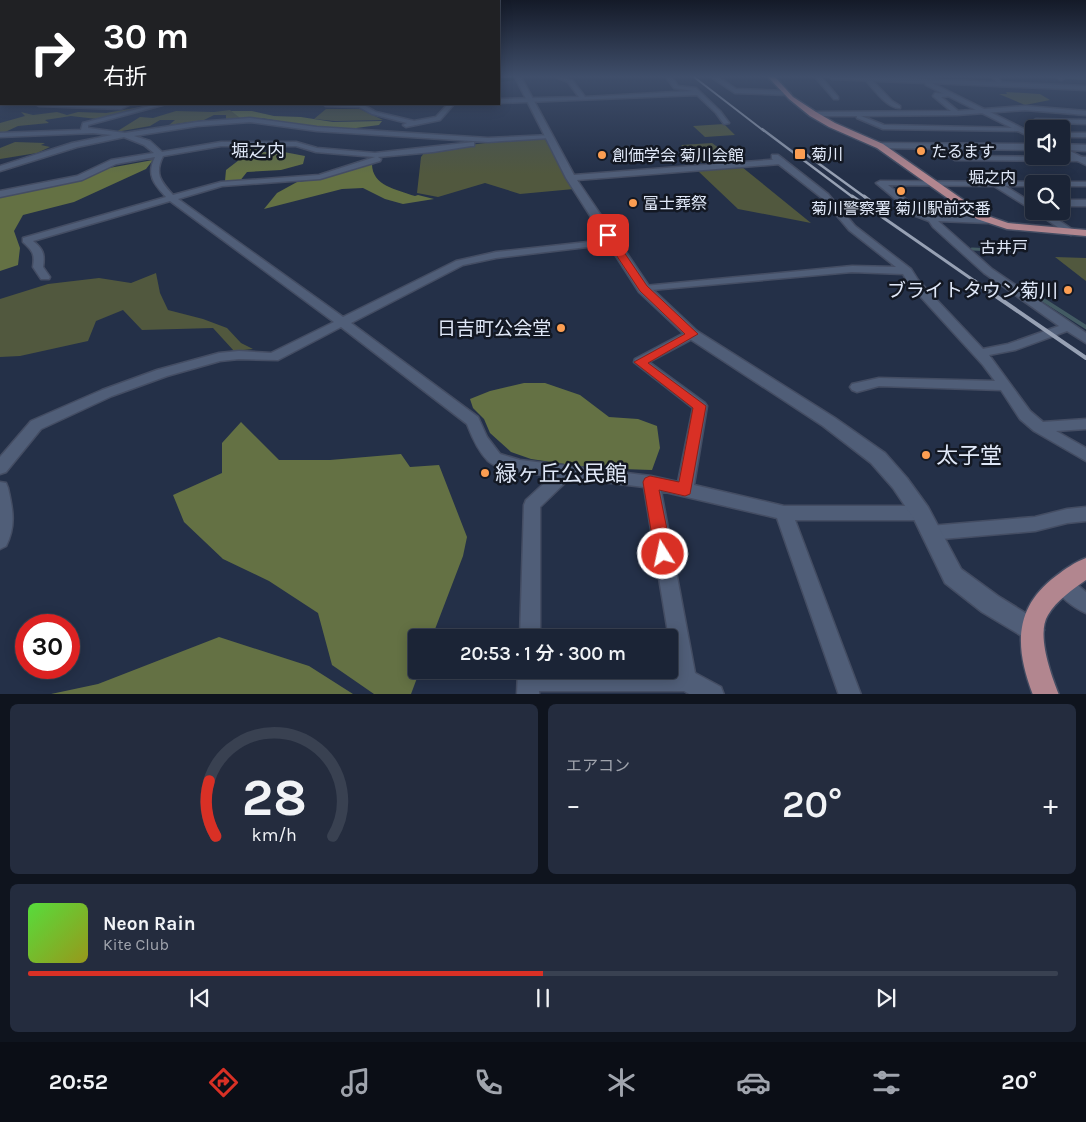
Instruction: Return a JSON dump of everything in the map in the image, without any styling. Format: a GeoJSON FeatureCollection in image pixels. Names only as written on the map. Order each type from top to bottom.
{"type":"FeatureCollection","features":[{"type":"Feature","properties":{"kind":"main road"},"geometry":{"type":"LineString","coordinates":[[807,109],[832,125],[880,146],[974,214],[987,220],[1019,228],[1086,233]]}},
{"type":"Feature","properties":{"kind":"main road"},"geometry":{"type":"LineString","coordinates":[[1046,694],[1034,656],[1032,630],[1038,609],[1062,584],[1086,568]]}},
{"type":"Feature","properties":{"kind":"street"},"geometry":{"type":"LineString","coordinates":[[142,109],[85,124],[84,129],[125,135],[147,143],[160,154]]}},
{"type":"Feature","properties":{"kind":"street"},"geometry":{"type":"LineString","coordinates":[[368,109],[374,113],[412,122],[438,120],[447,109]]}},
{"type":"Feature","properties":{"kind":"street"},"geometry":{"type":"LineString","coordinates":[[536,109],[571,178],[644,288],[692,334],[858,442],[878,458],[900,483],[926,523],[953,576],[990,604],[1032,630]]}},
{"type":"Feature","properties":{"kind":"street"},"geometry":{"type":"LineString","coordinates":[[715,109],[726,123]]}},
{"type":"Feature","properties":{"kind":"street"},"geometry":{"type":"LineString","coordinates":[[953,109],[957,113]]}},
{"type":"Feature","properties":{"kind":"street"},"geometry":{"type":"LineString","coordinates":[[977,109],[1025,132]]}},
{"type":"Feature","properties":{"kind":"street"},"geometry":{"type":"LineString","coordinates":[[813,114],[957,113],[1006,109]]}},
{"type":"Feature","properties":{"kind":"street"},"geometry":{"type":"LineString","coordinates":[[1011,109],[1034,120]]}},
{"type":"Feature","properties":{"kind":"street"},"geometry":{"type":"LineString","coordinates":[[1046,109],[1086,113]]}},
{"type":"Feature","properties":{"kind":"street"},"geometry":{"type":"LineString","coordinates":[[856,114],[865,120],[883,127],[1019,129]]}},
{"type":"Feature","properties":{"kind":"street"},"geometry":{"type":"LineString","coordinates":[[0,169],[75,145],[125,135],[197,124],[250,120],[318,129],[488,140]]}},
{"type":"Feature","properties":{"kind":"street"},"geometry":{"type":"LineString","coordinates":[[396,133],[412,122]]}},
{"type":"Feature","properties":{"kind":"street"},"geometry":{"type":"LineString","coordinates":[[1070,122],[1086,122]]}},
{"type":"Feature","properties":{"kind":"street"},"geometry":{"type":"LineString","coordinates":[[922,127],[955,158],[1084,160]]}},
{"type":"Feature","properties":{"kind":"street"},"geometry":{"type":"LineString","coordinates":[[310,134],[318,129]]}},
{"type":"Feature","properties":{"kind":"street"},"geometry":{"type":"LineString","coordinates":[[0,134],[70,134],[93,131]]}},
{"type":"Feature","properties":{"kind":"street"},"geometry":{"type":"LineString","coordinates":[[1070,135],[1086,135]]}},
{"type":"Feature","properties":{"kind":"street"},"geometry":{"type":"LineString","coordinates":[[0,194],[79,178],[114,162],[221,144],[296,144],[316,150],[368,155],[433,150],[488,140],[549,136]]}},
{"type":"Feature","properties":{"kind":"street"},"geometry":{"type":"LineString","coordinates":[[296,144],[303,139]]}},
{"type":"Feature","properties":{"kind":"street"},"geometry":{"type":"LineString","coordinates":[[880,146],[1025,147]]}},
{"type":"Feature","properties":{"kind":"street"},"geometry":{"type":"LineString","coordinates":[[1070,149],[1086,148]]}},
{"type":"Feature","properties":{"kind":"street"},"geometry":{"type":"LineString","coordinates":[[45,277],[38,267],[40,256],[37,249],[26,240],[170,197],[221,184],[320,177],[396,152]]}},
{"type":"Feature","properties":{"kind":"street"},"geometry":{"type":"LineString","coordinates":[[1070,153],[1084,160]]}},
{"type":"Feature","properties":{"kind":"street"},"geometry":{"type":"LineString","coordinates":[[160,154],[152,168],[158,183],[170,197],[343,323],[473,421],[481,440],[495,458],[520,466],[650,482],[784,514],[926,523],[1035,524],[1067,516],[1086,514]]}},
{"type":"Feature","properties":{"kind":"street"},"geometry":{"type":"LineString","coordinates":[[571,178],[778,159],[825,196],[852,228],[906,272],[913,282],[980,354],[1025,415],[1039,427],[1086,455]]}},
{"type":"Feature","properties":{"kind":"street"},"geometry":{"type":"LineString","coordinates":[[987,220],[970,222],[943,218],[933,220],[919,214],[880,183],[1025,184]]}},
{"type":"Feature","properties":{"kind":"street"},"geometry":{"type":"LineString","coordinates":[[995,184],[1025,200]]}},
{"type":"Feature","properties":{"kind":"street"},"geometry":{"type":"LineString","coordinates":[[1070,184],[1086,184]]}},
{"type":"Feature","properties":{"kind":"street"},"geometry":{"type":"LineString","coordinates":[[1070,203],[1086,203]]}},
{"type":"Feature","properties":{"kind":"street"},"geometry":{"type":"LineString","coordinates":[[933,220],[936,225],[988,271],[1086,339]]}},
{"type":"Feature","properties":{"kind":"street"},"geometry":{"type":"LineString","coordinates":[[1052,220],[1071,232]]}},
{"type":"Feature","properties":{"kind":"street"},"geometry":{"type":"LineString","coordinates":[[0,468],[36,425],[107,393],[162,373],[219,357],[239,355],[273,357],[460,264],[496,255],[612,241]]}},
{"type":"Feature","properties":{"kind":"street"},"geometry":{"type":"LineString","coordinates":[[644,288],[852,269],[906,272]]}},
{"type":"Feature","properties":{"kind":"street"},"geometry":{"type":"LineString","coordinates":[[980,354],[1011,347],[1069,326]]}},
{"type":"Feature","properties":{"kind":"street"},"geometry":{"type":"LineString","coordinates":[[685,490],[700,406],[640,362],[692,334]]}},
{"type":"Feature","properties":{"kind":"street"},"geometry":{"type":"LineString","coordinates":[[857,387],[879,382],[1003,386]]}},
{"type":"Feature","properties":{"kind":"street"},"geometry":{"type":"LineString","coordinates":[[1039,427],[1086,424]]}},
{"type":"Feature","properties":{"kind":"street"},"geometry":{"type":"LineString","coordinates":[[530,629],[532,505],[568,471]]}},
{"type":"Feature","properties":{"kind":"street"},"geometry":{"type":"LineString","coordinates":[[650,482],[686,680]]}},
{"type":"Feature","properties":{"kind":"street"},"geometry":{"type":"LineString","coordinates":[[0,488],[6,517],[3,536],[0,541]]}},
{"type":"Feature","properties":{"kind":"street"},"geometry":{"type":"LineString","coordinates":[[784,514],[850,694]]}},
{"type":"Feature","properties":{"kind":"street"},"geometry":{"type":"LineString","coordinates":[[1062,584],[1086,604]]}},
{"type":"Feature","properties":{"kind":"street"},"geometry":{"type":"LineString","coordinates":[[529,682],[686,680],[713,694]]}},
{"type":"Feature","properties":{"kind":"green space"},"geometry":{"type":"Polygon","coordinates":[[[133,109],[97,119],[71,116],[45,120],[49,123],[18,126],[0,133],[0,123],[25,116],[21,112],[33,115],[57,112],[67,115],[78,112],[106,113],[133,109]]]}},
{"type":"Feature","properties":{"kind":"green space"},"geometry":{"type":"Polygon","coordinates":[[[326,109],[361,109],[383,120],[335,121],[314,119],[326,109]]]}},
{"type":"Feature","properties":{"kind":"green space"},"geometry":{"type":"Polygon","coordinates":[[[230,110],[241,119],[226,120],[226,115],[214,115],[204,120],[169,125],[175,120],[160,120],[150,126],[116,132],[140,117],[153,118],[176,111],[214,112],[230,110]]]}},
{"type":"Feature","properties":{"kind":"green space"},"geometry":{"type":"Polygon","coordinates":[[[231,111],[252,111],[274,116],[301,117],[333,122],[382,121],[379,125],[328,129],[261,118],[241,119],[231,111]]]}},
{"type":"Feature","properties":{"kind":"green space"},"geometry":{"type":"Polygon","coordinates":[[[724,124],[735,135],[705,137],[693,126],[724,124]]]}},
{"type":"Feature","properties":{"kind":"green space"},"geometry":{"type":"Polygon","coordinates":[[[544,136],[574,189],[520,194],[485,183],[438,197],[417,193],[421,157],[424,153],[461,146],[544,136]]]}},
{"type":"Feature","properties":{"kind":"green space"},"geometry":{"type":"Polygon","coordinates":[[[15,142],[45,143],[41,145],[50,147],[37,153],[0,159],[0,148],[15,142]]]}},
{"type":"Feature","properties":{"kind":"green space"},"geometry":{"type":"Polygon","coordinates":[[[712,143],[735,160],[702,163],[681,145],[712,143]]]}},
{"type":"Feature","properties":{"kind":"green space"},"geometry":{"type":"Polygon","coordinates":[[[264,145],[258,152],[284,152],[305,156],[303,164],[281,170],[247,172],[239,182],[225,181],[226,170],[239,160],[230,147],[264,145]]]}},
{"type":"Feature","properties":{"kind":"green space"},"geometry":{"type":"Polygon","coordinates":[[[153,160],[146,169],[74,202],[23,215],[14,231],[20,248],[18,265],[0,271],[0,195],[74,180],[109,168],[153,160]]]}},
{"type":"Feature","properties":{"kind":"green space"},"geometry":{"type":"Polygon","coordinates":[[[372,162],[376,176],[386,185],[415,196],[434,199],[403,204],[385,199],[363,188],[342,189],[264,209],[277,193],[297,182],[320,179],[372,162]]]}},
{"type":"Feature","properties":{"kind":"green space"},"geometry":{"type":"Polygon","coordinates":[[[742,167],[811,223],[738,209],[698,171],[742,167]]]}},
{"type":"Feature","properties":{"kind":"green space"},"geometry":{"type":"Polygon","coordinates":[[[1055,257],[1086,258],[1086,281],[1082,278],[1055,257]]]}},
{"type":"Feature","properties":{"kind":"green space"},"geometry":{"type":"Polygon","coordinates":[[[156,273],[160,293],[168,310],[203,319],[227,328],[241,343],[253,349],[234,351],[213,328],[142,330],[123,310],[96,321],[88,341],[20,356],[0,357],[0,299],[48,284],[99,278],[131,283],[156,273]]]}},
{"type":"Feature","properties":{"kind":"green space"},"geometry":{"type":"Polygon","coordinates":[[[524,383],[545,383],[580,395],[609,417],[638,419],[657,426],[660,448],[652,470],[592,468],[531,459],[511,452],[490,433],[484,419],[473,408],[470,399],[490,391],[524,383]]]}},
{"type":"Feature","properties":{"kind":"green space"},"geometry":{"type":"Polygon","coordinates":[[[241,422],[279,460],[330,460],[401,454],[410,467],[439,465],[467,537],[463,556],[435,629],[408,629],[408,679],[417,679],[411,694],[374,694],[332,665],[318,613],[269,581],[223,559],[184,522],[173,495],[222,473],[222,443],[241,422]]]}},
{"type":"Feature","properties":{"kind":"green space"},"geometry":{"type":"Polygon","coordinates":[[[219,637],[309,666],[353,694],[51,694],[98,684],[219,637]]]}},
{"type":"Feature","properties":{"kind":"waterway"},"geometry":{"type":"LineString","coordinates":[[972,249],[1016,251]]}},
{"type":"Feature","properties":{"kind":"waterway"},"geometry":{"type":"LineString","coordinates":[[1033,296],[1045,301],[1086,327]]}},
{"type":"Feature","properties":{"kind":"railway"},"geometry":{"type":"LineString","coordinates":[[736,109],[764,131]]}},
{"type":"Feature","properties":{"kind":"railway"},"geometry":{"type":"LineString","coordinates":[[762,129],[854,198]]}},
{"type":"Feature","properties":{"kind":"railway"},"geometry":{"type":"LineString","coordinates":[[800,150],[866,198]]}},
{"type":"Feature","properties":{"kind":"railway"},"geometry":{"type":"LineString","coordinates":[[852,196],[976,282]]}},
{"type":"Feature","properties":{"kind":"railway"},"geometry":{"type":"LineString","coordinates":[[864,196],[873,203]]}},
{"type":"Feature","properties":{"kind":"railway"},"geometry":{"type":"LineString","coordinates":[[974,281],[1086,358]]}},
{"type":"Feature","properties":{"kind":"place","name":"たるます"},"geometry":{"type":"Point","coordinates":[921,151]}},
{"type":"Feature","properties":{"kind":"place","name":"菊川"},"geometry":{"type":"Point","coordinates":[800,154]}},
{"type":"Feature","properties":{"kind":"place","name":"創価学会 菊川会館"},"geometry":{"type":"Point","coordinates":[602,155]}},
{"type":"Feature","properties":{"kind":"place","name":"菊川警察署 菊川駅前交番"},"geometry":{"type":"Point","coordinates":[901,191]}},
{"type":"Feature","properties":{"kind":"place","name":"富士葬祭"},"geometry":{"type":"Point","coordinates":[633,203]}},
{"type":"Feature","properties":{"kind":"place","name":"ブライトタウン菊川"},"geometry":{"type":"Point","coordinates":[1068,290]}},
{"type":"Feature","properties":{"kind":"place","name":"日吉町公会堂"},"geometry":{"type":"Point","coordinates":[561,328]}},
{"type":"Feature","properties":{"kind":"place","name":"太子堂"},"geometry":{"type":"Point","coordinates":[926,455]}},
{"type":"Feature","properties":{"kind":"place","name":"緑ヶ丘公民館"},"geometry":{"type":"Point","coordinates":[485,473]}},
{"type":"Feature","properties":{"kind":"district","name":"堀之内"},"geometry":{"type":"Point","coordinates":[258,151]}},
{"type":"Feature","properties":{"kind":"district","name":"堀之内"},"geometry":{"type":"Point","coordinates":[992,177]}},
{"type":"Feature","properties":{"kind":"district","name":"古井戸"},"geometry":{"type":"Point","coordinates":[1004,247]}},
{"type":"Feature","properties":{"kind":"route"},"geometry":{"type":"LineString","coordinates":[[608,235],[644,288],[692,334],[640,362],[700,406],[685,490],[650,482],[663,554]]}}]}
